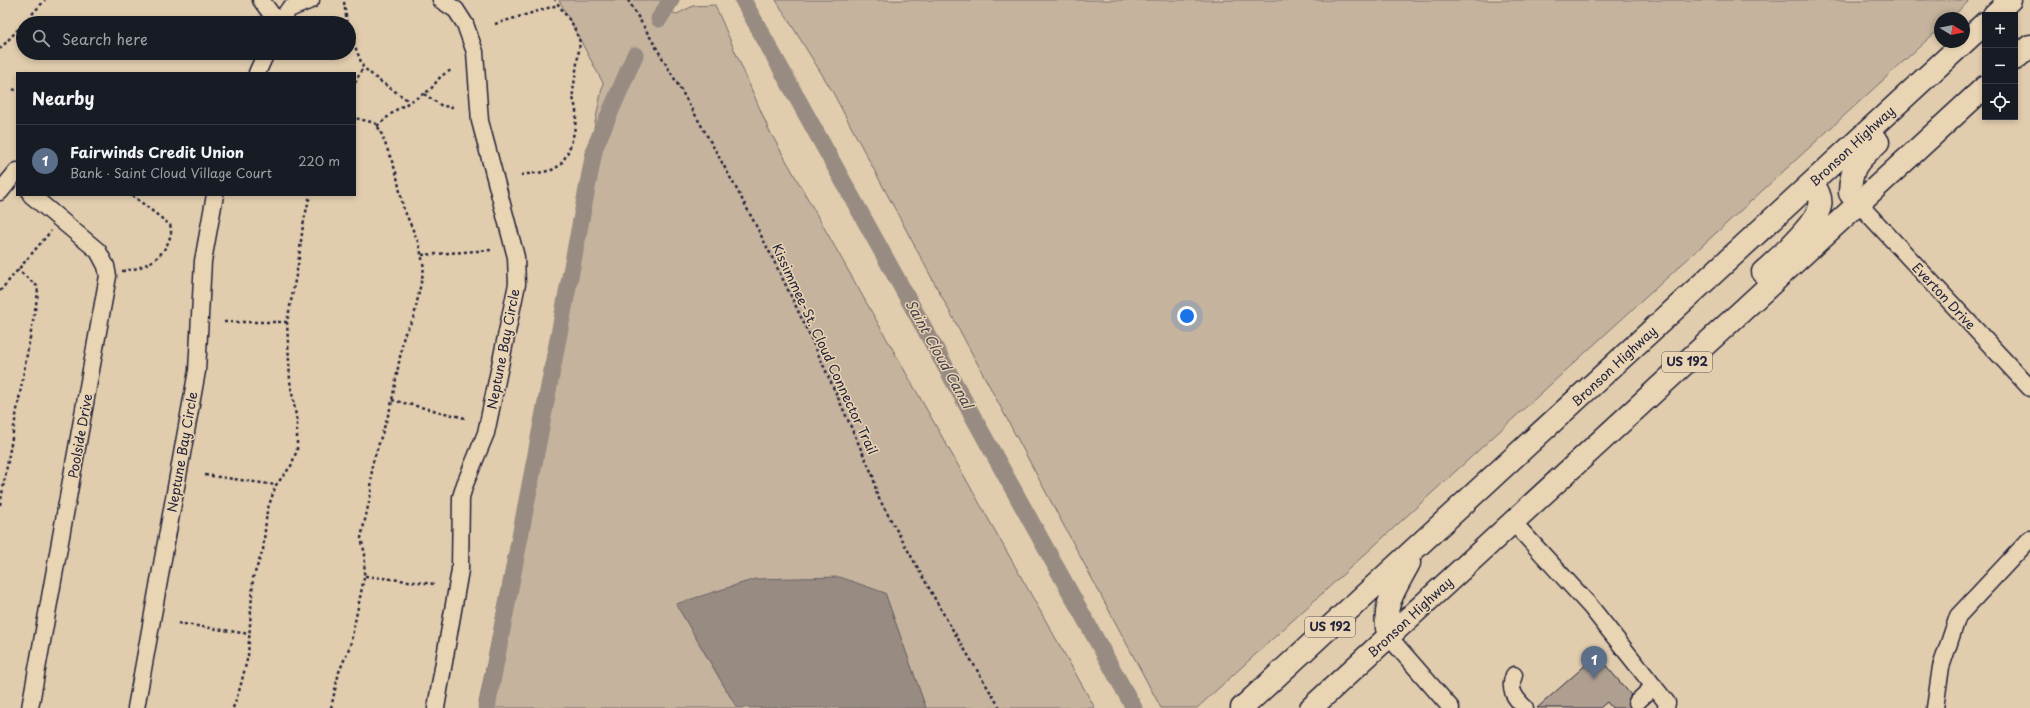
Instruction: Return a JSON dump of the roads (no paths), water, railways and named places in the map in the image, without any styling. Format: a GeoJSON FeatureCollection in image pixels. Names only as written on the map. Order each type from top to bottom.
{"type":"FeatureCollection","features":[{"type":"Feature","properties":{"kind":"highway","name":"Bronson Highway"},"geometry":{"type":"LineString","coordinates":[[1997,12],[2010,0]]}},
{"type":"Feature","properties":{"kind":"highway","name":"Bronson Highway"},"geometry":{"type":"LineString","coordinates":[[1242,708],[1982,27]]}},
{"type":"Feature","properties":{"kind":"highway"},"geometry":{"type":"LineString","coordinates":[[1859,204],[1850,193],[1850,177],[1857,162],[1969,56],[1982,32]]}},
{"type":"Feature","properties":{"kind":"highway"},"geometry":{"type":"LineString","coordinates":[[2018,57],[2030,46]]}},
{"type":"Feature","properties":{"kind":"highway","name":"Bronson Highway"},"geometry":{"type":"LineString","coordinates":[[1311,708],[1982,90]]}},
{"type":"Feature","properties":{"kind":"highway"},"geometry":{"type":"LineString","coordinates":[[1692,358],[1707,325],[1771,265],[1814,220],[1821,205],[1819,193],[1812,183]]}},
{"type":"Feature","properties":{"kind":"highway"},"geometry":{"type":"LineString","coordinates":[[1389,637],[1385,626],[1388,605],[1418,546]]}},
{"type":"Feature","properties":{"kind":"street"},"geometry":{"type":"LineString","coordinates":[[261,0],[274,16]]}},
{"type":"Feature","properties":{"kind":"street"},"geometry":{"type":"LineString","coordinates":[[284,16],[288,9],[311,0]]}},
{"type":"Feature","properties":{"kind":"street","name":"Neptune Bay Circle"},"geometry":{"type":"LineString","coordinates":[[436,708],[460,570],[462,497],[465,484],[486,433],[517,284],[516,257],[480,122],[475,52],[465,24],[456,10],[441,0]]}},
{"type":"Feature","properties":{"kind":"street"},"geometry":{"type":"LineString","coordinates":[[256,72],[262,60]]}},
{"type":"Feature","properties":{"kind":"street"},"geometry":{"type":"LineString","coordinates":[[0,192],[15,178]]}},
{"type":"Feature","properties":{"kind":"street","name":"Poolside Drive"},"geometry":{"type":"LineString","coordinates":[[30,708],[107,288],[105,262],[98,251],[32,196]]}},
{"type":"Feature","properties":{"kind":"street","name":"Neptune Bay Circle"},"geometry":{"type":"LineString","coordinates":[[136,708],[197,371],[203,261],[214,196]]}},
{"type":"Feature","properties":{"kind":"street","name":"Everton Drive"},"geometry":{"type":"LineString","coordinates":[[1859,204],[2030,388]]}},
{"type":"Feature","properties":{"kind":"street"},"geometry":{"type":"LineString","coordinates":[[1513,522],[1590,606],[1654,686],[1667,706]]}},
{"type":"Feature","properties":{"kind":"street"},"geometry":{"type":"LineString","coordinates":[[1934,708],[1941,667],[1958,616],[2030,539]]}},
{"type":"Feature","properties":{"kind":"street"},"geometry":{"type":"LineString","coordinates":[[1389,637],[1451,708]]}},
{"type":"Feature","properties":{"kind":"street"},"geometry":{"type":"LineString","coordinates":[[1514,675],[1510,683],[1512,691],[1525,708]]}},
{"type":"Feature","properties":{"kind":"street"},"geometry":{"type":"LineString","coordinates":[[1637,702],[1654,686]]}},
{"type":"Feature","properties":{"kind":"waterway"},"geometry":{"type":"LineString","coordinates":[[659,19],[671,0]]}},
{"type":"Feature","properties":{"kind":"waterway","name":"Saint Cloud Canal"},"geometry":{"type":"LineString","coordinates":[[743,0],[1134,708]]}},
{"type":"Feature","properties":{"kind":"waterway"},"geometry":{"type":"LineString","coordinates":[[487,708],[595,147],[635,55]]}},
{"type":"Feature","properties":{"kind":"place","name":"Fairwinds Credit Union"},"geometry":{"type":"Point","coordinates":[1594,679]}}]}
